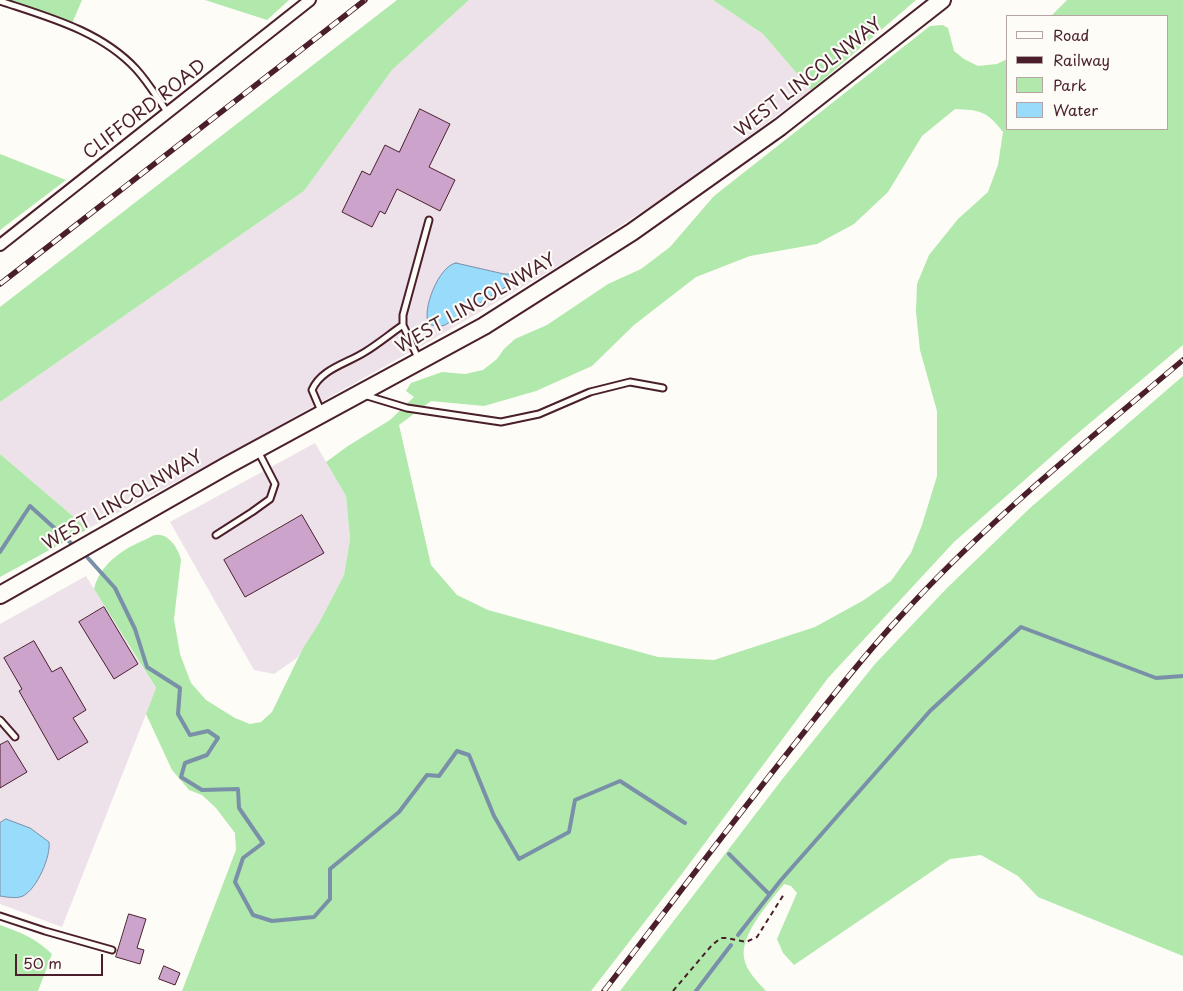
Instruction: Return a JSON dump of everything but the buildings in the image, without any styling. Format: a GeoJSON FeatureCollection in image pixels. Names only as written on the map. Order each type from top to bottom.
{"type":"FeatureCollection","features":[{"type":"Feature","properties":{"kind":"main road","name":"WEST LINCOLNWAY"},"geometry":{"type":"LineString","coordinates":[[0,595],[257,449],[484,326],[632,232],[780,128],[942,0]]}},
{"type":"Feature","properties":{"kind":"street","name":"CLIFFORD ROAD"},"geometry":{"type":"LineString","coordinates":[[0,245],[310,0]]}},
{"type":"Feature","properties":{"kind":"lane"},"geometry":{"type":"LineString","coordinates":[[0,1],[37,13],[95,36],[118,52],[137,70],[168,113]]}},
{"type":"Feature","properties":{"kind":"lane"},"geometry":{"type":"LineString","coordinates":[[419,361],[403,325],[403,315],[429,220]]}},
{"type":"Feature","properties":{"kind":"lane"},"geometry":{"type":"LineString","coordinates":[[322,413],[312,390],[316,381],[334,368],[363,353],[403,325]]}},
{"type":"Feature","properties":{"kind":"lane"},"geometry":{"type":"LineString","coordinates":[[358,394],[407,408],[501,422],[539,414],[590,392],[630,382],[663,388]]}},
{"type":"Feature","properties":{"kind":"lane"},"geometry":{"type":"LineString","coordinates":[[216,534],[270,499],[274,484],[257,449]]}},
{"type":"Feature","properties":{"kind":"lane"},"geometry":{"type":"LineString","coordinates":[[0,720],[2,727],[15,737]]}},
{"type":"Feature","properties":{"kind":"lane"},"geometry":{"type":"LineString","coordinates":[[0,916],[112,950]]}},
{"type":"Feature","properties":{"kind":"path"},"geometry":{"type":"LineString","coordinates":[[673,991],[712,944],[721,938],[746,942],[757,937],[784,894]]}},
{"type":"Feature","properties":{"kind":"shaded area"},"geometry":{"type":"Polygon","coordinates":[[[469,0],[713,0],[763,34],[811,90],[683,185],[562,264],[430,341],[223,457],[88,529],[0,454],[0,402],[304,191],[392,70],[469,0]]]}},
{"type":"Feature","properties":{"kind":"shaded area"},"geometry":{"type":"Polygon","coordinates":[[[315,443],[346,496],[350,539],[344,575],[319,623],[297,658],[274,674],[254,670],[170,522],[315,443]]]}},
{"type":"Feature","properties":{"kind":"shaded area"},"geometry":{"type":"Polygon","coordinates":[[[86,576],[156,689],[62,927],[0,904],[0,624],[86,576]]]}},
{"type":"Feature","properties":{"kind":"green space"},"geometry":{"type":"Polygon","coordinates":[[[1,0],[82,0],[71,26],[1,0]]]}},
{"type":"Feature","properties":{"kind":"green space"},"geometry":{"type":"Polygon","coordinates":[[[205,0],[289,0],[267,20],[205,0]]]}},
{"type":"Feature","properties":{"kind":"green space"},"geometry":{"type":"Polygon","coordinates":[[[397,0],[469,0],[392,70],[304,191],[0,402],[0,307],[397,0]]]}},
{"type":"Feature","properties":{"kind":"green space"},"geometry":{"type":"Polygon","coordinates":[[[713,0],[916,0],[811,90],[763,34],[713,0]]]}},
{"type":"Feature","properties":{"kind":"green space"},"geometry":{"type":"Polygon","coordinates":[[[1067,0],[1183,0],[1183,345],[1078,433],[954,542],[828,678],[681,875],[591,991],[182,991],[236,850],[235,833],[216,808],[202,795],[189,790],[172,770],[146,714],[156,688],[94,589],[97,580],[106,566],[126,549],[153,536],[161,535],[173,543],[181,560],[174,619],[180,654],[191,683],[206,700],[235,718],[250,724],[261,722],[272,712],[303,648],[319,623],[344,575],[350,539],[346,496],[326,462],[390,420],[414,397],[406,391],[411,383],[442,372],[465,374],[483,370],[497,359],[515,339],[547,325],[608,284],[641,269],[670,247],[714,196],[930,26],[943,25],[948,28],[954,51],[964,59],[978,66],[997,64],[1006,60],[1006,130],[1168,130],[1168,15],[1052,15],[1067,0]],[[955,109],[922,136],[888,192],[854,224],[817,244],[750,256],[696,277],[634,325],[592,366],[536,391],[484,406],[431,401],[399,425],[431,565],[457,595],[488,610],[658,657],[714,660],[815,627],[864,600],[891,581],[911,553],[937,476],[937,411],[920,350],[916,312],[917,284],[929,255],[958,219],[988,192],[998,165],[1003,132],[992,120],[977,111],[955,109]]]}},
{"type":"Feature","properties":{"kind":"green space"},"geometry":{"type":"Polygon","coordinates":[[[0,154],[66,180],[0,230],[0,154]]]}},
{"type":"Feature","properties":{"kind":"green space"},"geometry":{"type":"Polygon","coordinates":[[[1183,376],[1183,956],[1038,897],[1018,876],[981,855],[950,859],[794,965],[783,953],[777,939],[797,893],[791,886],[784,884],[757,919],[751,929],[744,949],[747,967],[766,991],[620,991],[784,777],[875,664],[947,588],[1030,508],[1183,376]]]}},
{"type":"Feature","properties":{"kind":"green space"},"geometry":{"type":"Polygon","coordinates":[[[0,454],[88,529],[0,577],[0,454]]]}},
{"type":"Feature","properties":{"kind":"green space"},"geometry":{"type":"Polygon","coordinates":[[[0,925],[28,936],[52,954],[38,991],[0,991],[0,925]]]}},
{"type":"Feature","properties":{"kind":"water"},"geometry":{"type":"Polygon","coordinates":[[[456,263],[504,274],[522,274],[523,276],[445,325],[438,327],[429,324],[427,309],[433,289],[443,272],[456,263]]]}},
{"type":"Feature","properties":{"kind":"water"},"geometry":{"type":"Polygon","coordinates":[[[6,819],[30,828],[49,842],[48,855],[38,880],[23,896],[12,898],[0,896],[0,823],[6,819]]]}},
{"type":"Feature","properties":{"kind":"waterway"},"geometry":{"type":"LineString","coordinates":[[0,552],[30,506],[71,543]]}},
{"type":"Feature","properties":{"kind":"waterway"},"geometry":{"type":"LineString","coordinates":[[87,557],[115,588],[135,629],[147,667],[180,688],[178,714],[190,735],[208,731],[218,738],[207,755],[185,763],[181,777],[202,790],[238,789],[239,808],[263,843],[243,858],[235,882],[253,915],[272,921],[314,917],[330,899],[330,869],[399,812],[427,775],[439,776],[457,751],[469,755],[494,816],[519,859],[569,832],[575,800],[620,781],[685,823]]}},
{"type":"Feature","properties":{"kind":"waterway"},"geometry":{"type":"LineString","coordinates":[[738,935],[781,880],[930,711],[1021,627],[1156,678],[1183,676]]}},
{"type":"Feature","properties":{"kind":"waterway"},"geometry":{"type":"LineString","coordinates":[[729,854],[769,894]]}},
{"type":"Feature","properties":{"kind":"waterway"},"geometry":{"type":"LineString","coordinates":[[696,991],[731,945]]}},
{"type":"Feature","properties":{"kind":"railway"},"geometry":{"type":"LineString","coordinates":[[0,284],[365,0]]}},
{"type":"Feature","properties":{"kind":"railway"},"geometry":{"type":"LineString","coordinates":[[604,991],[779,763],[886,632],[966,549],[1036,484],[1183,360]]}}]}
